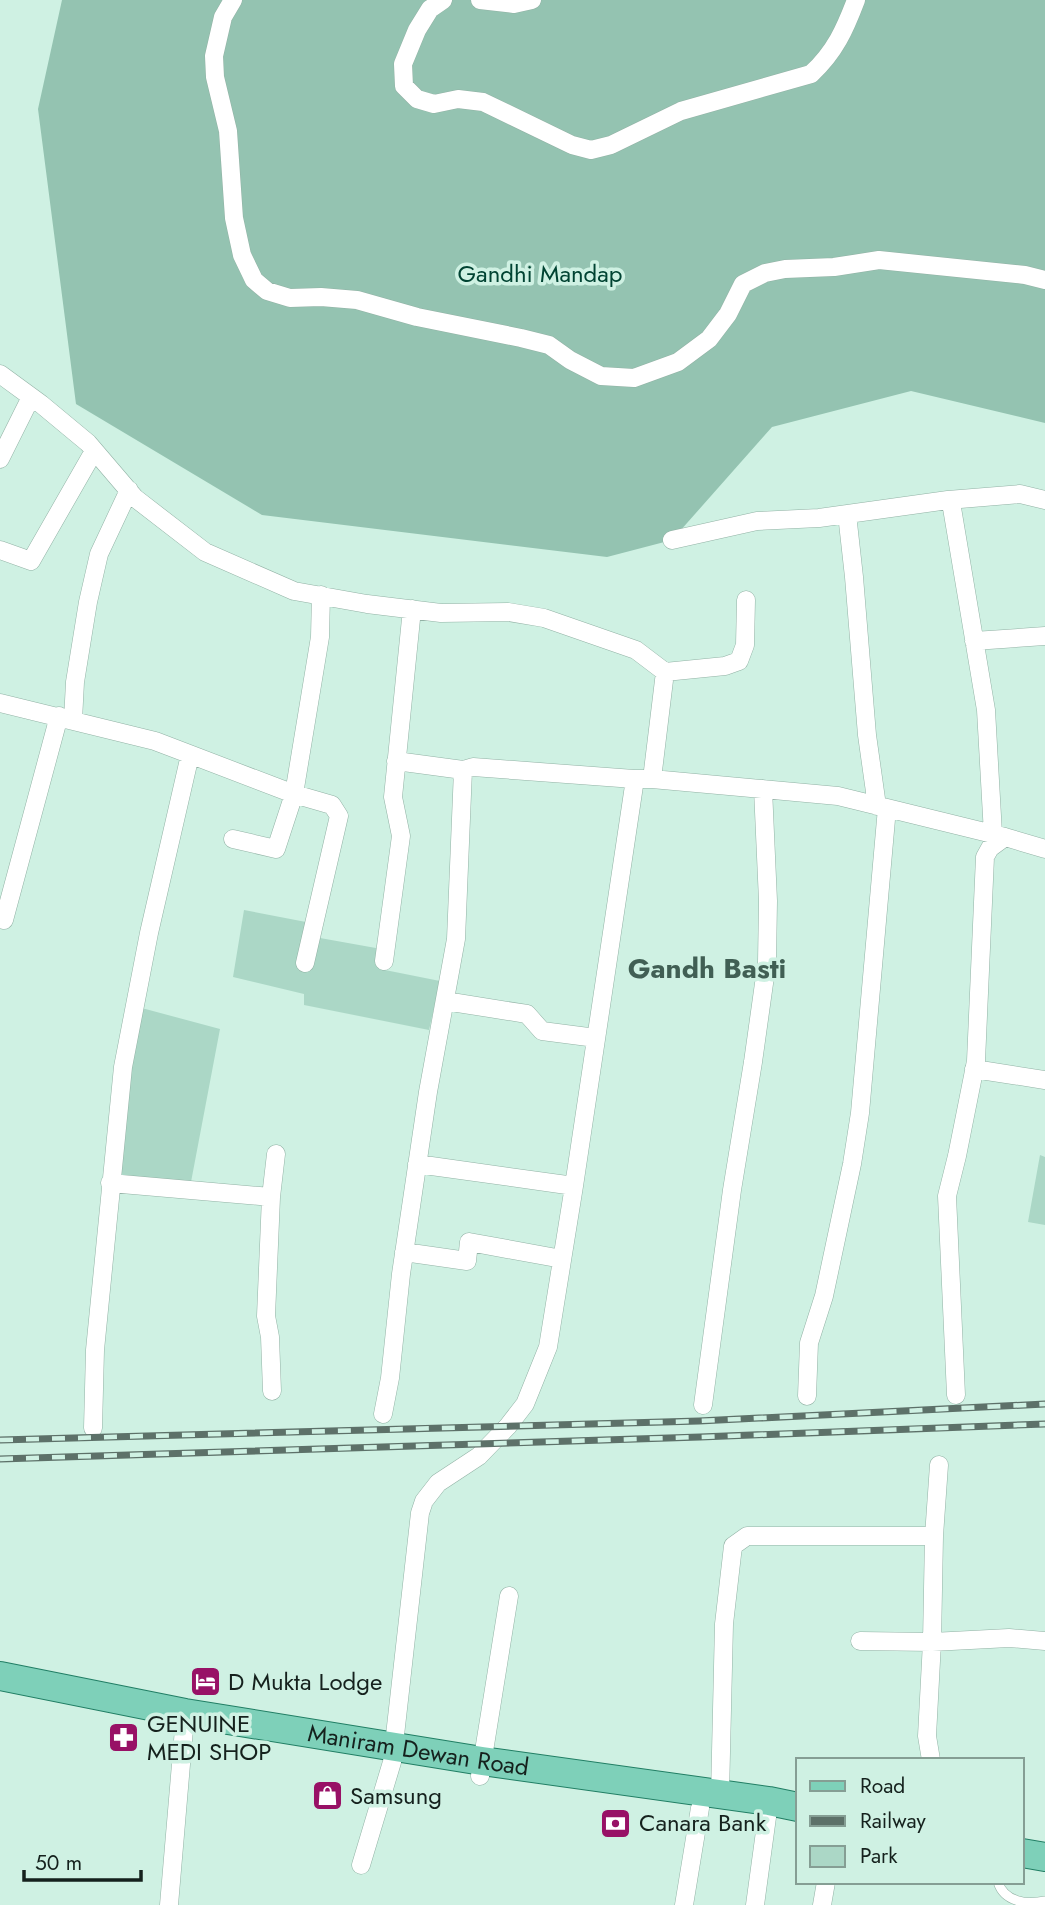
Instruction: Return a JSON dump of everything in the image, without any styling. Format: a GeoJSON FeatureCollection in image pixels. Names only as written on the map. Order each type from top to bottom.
{"type":"FeatureCollection","features":[{"type":"Feature","properties":{"kind":"main road","name":"Maniram Dewan Road"},"geometry":{"type":"LineString","coordinates":[[0,1676],[393,1754],[710,1801],[796,1824]]}},
{"type":"Feature","properties":{"kind":"main road","name":"Maniram Dewan Road"},"geometry":{"type":"LineString","coordinates":[[0,1692],[184,1729],[393,1754]]}},
{"type":"Feature","properties":{"kind":"main road","name":"Maniram Dewan Road"},"geometry":{"type":"LineString","coordinates":[[710,1801],[769,1801],[796,1807]]}},
{"type":"Feature","properties":{"kind":"main road"},"geometry":{"type":"LineString","coordinates":[[1024,1853],[1045,1857]]}},
{"type":"Feature","properties":{"kind":"main road"},"geometry":{"type":"LineString","coordinates":[[1024,1868],[1045,1872]]}},
{"type":"Feature","properties":{"kind":"street"},"geometry":{"type":"LineString","coordinates":[[233,0],[223,17],[214,56],[215,77],[228,131],[234,218],[242,255],[254,279],[267,292],[290,298],[357,300],[417,317],[520,338],[549,345],[570,360],[601,376],[634,378],[678,362],[709,339],[728,314],[743,284],[765,272],[834,267],[879,260],[1025,275],[1045,280]]}},
{"type":"Feature","properties":{"kind":"street"},"geometry":{"type":"LineString","coordinates":[[443,0],[430,9],[417,30],[403,64],[404,86],[417,99],[434,104],[458,99],[483,102],[572,145],[591,150],[611,145],[681,111],[811,74],[826,60],[845,29],[856,0]]}},
{"type":"Feature","properties":{"kind":"street"},"geometry":{"type":"LineString","coordinates":[[480,0],[514,4],[532,0]]}},
{"type":"Feature","properties":{"kind":"street"},"geometry":{"type":"LineString","coordinates":[[0,374],[88,443],[135,498],[205,552],[294,590],[367,604],[442,613],[508,612],[544,618],[636,650],[665,672],[725,666],[739,661],[745,645],[746,600]]}},
{"type":"Feature","properties":{"kind":"street"},"geometry":{"type":"LineString","coordinates":[[0,459],[31,397]]}},
{"type":"Feature","properties":{"kind":"street"},"geometry":{"type":"LineString","coordinates":[[0,550],[31,561],[94,451]]}},
{"type":"Feature","properties":{"kind":"street"},"geometry":{"type":"LineString","coordinates":[[0,919],[5,920],[66,718],[99,554],[129,491]]}},
{"type":"Feature","properties":{"kind":"street"},"geometry":{"type":"LineString","coordinates":[[672,540],[757,521],[819,518],[948,500],[1020,494],[1045,500]]}},
{"type":"Feature","properties":{"kind":"street"},"geometry":{"type":"LineString","coordinates":[[948,500],[953,508],[986,710],[999,835],[985,857],[974,1069],[947,1196],[956,1395]]}},
{"type":"Feature","properties":{"kind":"street"},"geometry":{"type":"LineString","coordinates":[[807,1396],[809,1343],[824,1296],[860,1113],[882,807],[867,736],[847,514]]}},
{"type":"Feature","properties":{"kind":"street"},"geometry":{"type":"LineString","coordinates":[[233,839],[276,849],[294,794],[320,637],[321,595]]}},
{"type":"Feature","properties":{"kind":"street"},"geometry":{"type":"LineString","coordinates":[[384,961],[401,836],[393,797],[412,609]]}},
{"type":"Feature","properties":{"kind":"street"},"geometry":{"type":"LineString","coordinates":[[974,641],[1045,636]]}},
{"type":"Feature","properties":{"kind":"street"},"geometry":{"type":"LineString","coordinates":[[360,1866],[393,1754],[420,1513],[424,1501],[438,1483],[486,1449],[508,1426],[525,1404],[548,1347],[596,1038],[665,672]]}},
{"type":"Feature","properties":{"kind":"street"},"geometry":{"type":"LineString","coordinates":[[0,702],[155,741],[294,794],[332,805],[339,816],[305,963]]}},
{"type":"Feature","properties":{"kind":"street"},"geometry":{"type":"LineString","coordinates":[[93,1428],[95,1350],[122,1067],[149,933],[190,755]]}},
{"type":"Feature","properties":{"kind":"street"},"geometry":{"type":"LineString","coordinates":[[396,761],[463,770],[473,767],[838,796],[999,835],[1045,849]]}},
{"type":"Feature","properties":{"kind":"street"},"geometry":{"type":"LineString","coordinates":[[383,1414],[428,1091],[456,939],[463,770]]}},
{"type":"Feature","properties":{"kind":"street"},"geometry":{"type":"LineString","coordinates":[[703,1405],[730,1203],[767,962],[768,901],[762,789]]}},
{"type":"Feature","properties":{"kind":"street"},"geometry":{"type":"LineString","coordinates":[[444,1001],[527,1014],[542,1031],[596,1038]]}},
{"type":"Feature","properties":{"kind":"street"},"geometry":{"type":"LineString","coordinates":[[974,1069],[1045,1080]]}},
{"type":"Feature","properties":{"kind":"street"},"geometry":{"type":"LineString","coordinates":[[272,1391],[270,1337],[265,1316],[276,1154]]}},
{"type":"Feature","properties":{"kind":"street"},"geometry":{"type":"LineString","coordinates":[[417,1164],[574,1186]]}},
{"type":"Feature","properties":{"kind":"street"},"geometry":{"type":"LineString","coordinates":[[110,1183],[271,1198]]}},
{"type":"Feature","properties":{"kind":"street"},"geometry":{"type":"LineString","coordinates":[[404,1252],[467,1261],[469,1242],[562,1259]]}},
{"type":"Feature","properties":{"kind":"street"},"geometry":{"type":"LineString","coordinates":[[931,1758],[927,1736],[939,1465]]}},
{"type":"Feature","properties":{"kind":"street"},"geometry":{"type":"LineString","coordinates":[[684,1905],[710,1801],[733,1546],[747,1536],[934,1536]]}},
{"type":"Feature","properties":{"kind":"street"},"geometry":{"type":"LineString","coordinates":[[481,1769],[509,1596]]}},
{"type":"Feature","properties":{"kind":"street"},"geometry":{"type":"LineString","coordinates":[[860,1641],[932,1642],[1009,1638],[1045,1641]]}},
{"type":"Feature","properties":{"kind":"street"},"geometry":{"type":"LineString","coordinates":[[169,1905],[184,1729]]}},
{"type":"Feature","properties":{"kind":"street"},"geometry":{"type":"LineString","coordinates":[[755,1905],[767,1817]]}},
{"type":"Feature","properties":{"kind":"street"},"geometry":{"type":"LineString","coordinates":[[822,1905],[826,1884]]}},
{"type":"Feature","properties":{"kind":"lane"},"geometry":{"type":"LineString","coordinates":[[998,1884],[1000,1891],[1020,1902],[1035,1904],[1045,1901]]}},
{"type":"Feature","properties":{"kind":"green space","name":"Gandhi Mandap"},"geometry":{"type":"Polygon","coordinates":[[[62,0],[1045,0],[1045,423],[911,391],[772,427],[672,540],[607,557],[262,515],[76,404],[38,109],[62,0]]]}},
{"type":"Feature","properties":{"kind":"green space"},"geometry":{"type":"Polygon","coordinates":[[[244,910],[306,922],[320,938],[387,950],[385,970],[440,981],[429,1030],[304,1005],[304,994],[233,977],[244,910]]]}},
{"type":"Feature","properties":{"kind":"green space"},"geometry":{"type":"Polygon","coordinates":[[[138,1007],[220,1029],[191,1182],[114,1174],[138,1007]]]}},
{"type":"Feature","properties":{"kind":"green space"},"geometry":{"type":"Polygon","coordinates":[[[1040,1155],[1045,1157],[1045,1225],[1028,1222],[1040,1155]]]}},
{"type":"Feature","properties":{"kind":"railway"},"geometry":{"type":"LineString","coordinates":[[0,1440],[699,1421],[1045,1404]]}},
{"type":"Feature","properties":{"kind":"railway"},"geometry":{"type":"LineString","coordinates":[[0,1459],[1045,1424]]}},
{"type":"Feature","properties":{"kind":"place","name":"D Mukta Lodge"},"geometry":{"type":"Point","coordinates":[205,1682]}},
{"type":"Feature","properties":{"kind":"place","name":"GENUINE MEDI SHOP"},"geometry":{"type":"Point","coordinates":[124,1738]}},
{"type":"Feature","properties":{"kind":"place","name":"Samsung"},"geometry":{"type":"Point","coordinates":[327,1796]}},
{"type":"Feature","properties":{"kind":"place","name":"Canara Bank"},"geometry":{"type":"Point","coordinates":[616,1823]}},
{"type":"Feature","properties":{"kind":"district","name":"Gandh Basti"},"geometry":{"type":"Point","coordinates":[707,968]}}]}
